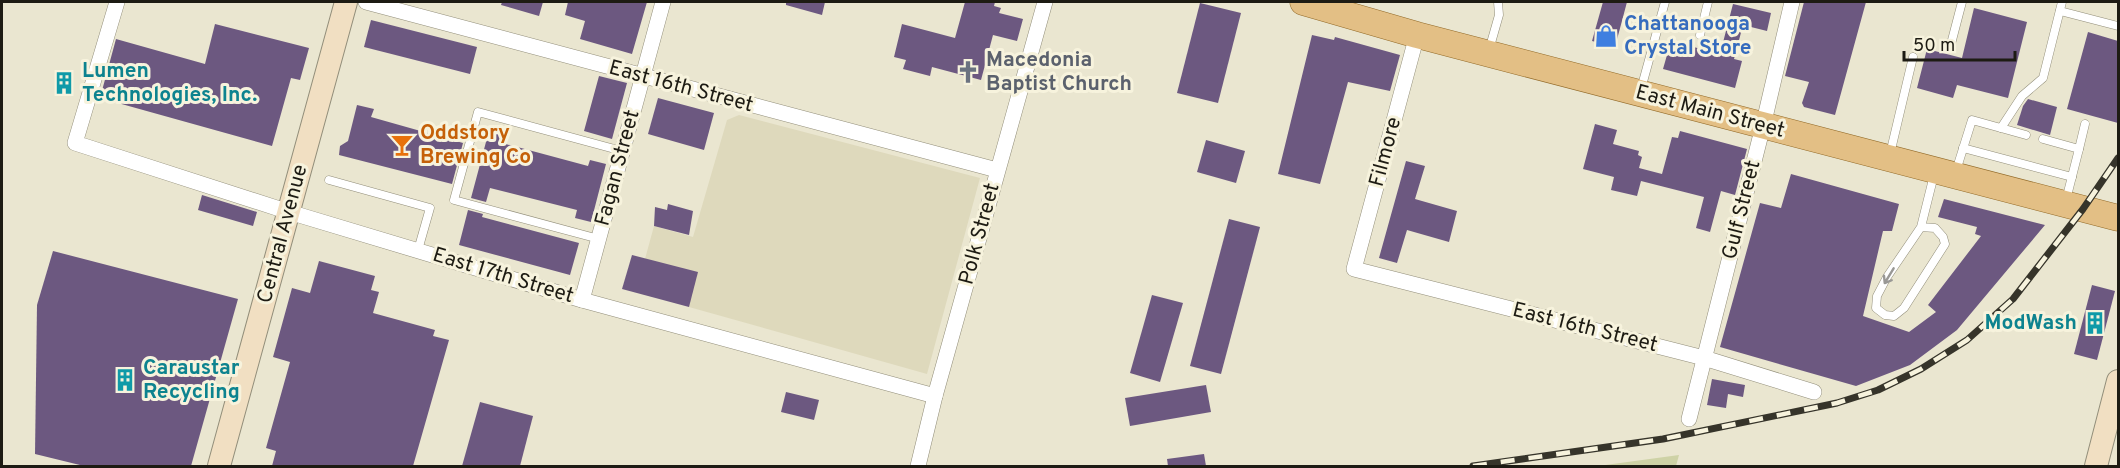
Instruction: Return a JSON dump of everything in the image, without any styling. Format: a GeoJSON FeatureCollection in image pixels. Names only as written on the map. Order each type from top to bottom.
{"type":"FeatureCollection","features":[{"type":"Feature","properties":{"kind":"main road","name":"Central Avenue"},"geometry":{"type":"LineString","coordinates":[[219,466],[346,2]]}},
{"type":"Feature","properties":{"kind":"main road","name":"East Main Street"},"geometry":{"type":"LineString","coordinates":[[1303,2],[1488,54],[2118,218]]}},
{"type":"Feature","properties":{"kind":"main road"},"geometry":{"type":"LineString","coordinates":[[2096,466],[2118,381]]}},
{"type":"Feature","properties":{"kind":"street","name":"East 17th Street"},"geometry":{"type":"LineString","coordinates":[[117,2],[75,142],[289,212],[582,300],[935,396]]}},
{"type":"Feature","properties":{"kind":"street","name":"East 16th Street"},"geometry":{"type":"LineString","coordinates":[[366,2],[997,170]]}},
{"type":"Feature","properties":{"kind":"street","name":"Fagan Street"},"geometry":{"type":"LineString","coordinates":[[582,300],[663,2]]}},
{"type":"Feature","properties":{"kind":"street","name":"Polk Street"},"geometry":{"type":"LineString","coordinates":[[918,466],[935,396],[1045,2]]}},
{"type":"Feature","properties":{"kind":"street","name":"Gulf Street"},"geometry":{"type":"LineString","coordinates":[[1689,419],[1792,2]]}},
{"type":"Feature","properties":{"kind":"street","name":"Filmore"},"geometry":{"type":"LineString","coordinates":[[1354,269],[1417,35]]}},
{"type":"Feature","properties":{"kind":"street","name":"East 16th Street"},"geometry":{"type":"LineString","coordinates":[[1354,269],[1704,358],[1814,392]]}},
{"type":"Feature","properties":{"kind":"lane"},"geometry":{"type":"LineString","coordinates":[[1488,54],[1499,15],[1498,2]]}},
{"type":"Feature","properties":{"kind":"lane"},"geometry":{"type":"LineString","coordinates":[[1640,93],[1665,2]]}},
{"type":"Feature","properties":{"kind":"lane"},"geometry":{"type":"LineString","coordinates":[[1700,35],[1708,2]]}},
{"type":"Feature","properties":{"kind":"lane"},"geometry":{"type":"LineString","coordinates":[[1951,44],[1962,2]]}},
{"type":"Feature","properties":{"kind":"lane"},"geometry":{"type":"LineString","coordinates":[[2006,132],[2022,96],[2043,78],[2062,2]]}},
{"type":"Feature","properties":{"kind":"lane"},"geometry":{"type":"LineString","coordinates":[[2060,11],[2118,26]]}},
{"type":"Feature","properties":{"kind":"lane"},"geometry":{"type":"LineString","coordinates":[[1889,158],[1913,57]]}},
{"type":"Feature","properties":{"kind":"lane"},"geometry":{"type":"LineString","coordinates":[[598,239],[454,200],[478,112],[622,151]]}},
{"type":"Feature","properties":{"kind":"lane"},"geometry":{"type":"LineString","coordinates":[[1921,227],[1935,228],[1943,237],[1945,244],[1904,308],[1894,316],[1885,315],[1876,308],[1877,296],[1921,227],[1945,173],[1963,148],[1972,120],[2006,132],[2026,135]]}},
{"type":"Feature","properties":{"kind":"lane"},"geometry":{"type":"LineString","coordinates":[[2065,204],[2085,124]]}},
{"type":"Feature","properties":{"kind":"lane"},"geometry":{"type":"LineString","coordinates":[[2043,139],[2054,146],[2079,149]]}},
{"type":"Feature","properties":{"kind":"lane"},"geometry":{"type":"LineString","coordinates":[[1963,148],[2003,156],[2072,177]]}},
{"type":"Feature","properties":{"kind":"lane"},"geometry":{"type":"LineString","coordinates":[[329,180],[430,208],[418,250]]}},
{"type":"Feature","properties":{"kind":"shaded area"},"geometry":{"type":"Polygon","coordinates":[[[739,115],[980,178],[927,374],[689,307],[645,259],[654,226],[693,237],[727,120],[739,115]]]}},
{"type":"Feature","properties":{"kind":"green space"},"geometry":{"type":"Polygon","coordinates":[[[1679,455],[1676,466],[1598,466],[1679,455]]]}},
{"type":"Feature","properties":{"kind":"building"},"geometry":{"type":"Polygon","coordinates":[[[502,2],[543,2],[539,16],[501,5],[502,2]]]}},
{"type":"Feature","properties":{"kind":"building"},"geometry":{"type":"Polygon","coordinates":[[[568,2],[647,2],[632,54],[580,39],[585,21],[565,15],[568,2]]]}},
{"type":"Feature","properties":{"kind":"building"},"geometry":{"type":"Polygon","coordinates":[[[786,2],[825,2],[822,15],[786,5],[786,2]]]}},
{"type":"Feature","properties":{"kind":"building"},"geometry":{"type":"Polygon","coordinates":[[[965,2],[995,2],[994,6],[1001,8],[999,13],[1023,19],[1017,41],[993,35],[981,80],[932,67],[930,76],[903,69],[906,60],[894,57],[902,24],[955,38],[965,2]]]}},
{"type":"Feature","properties":{"kind":"building"},"geometry":{"type":"Polygon","coordinates":[[[1603,2],[1627,2],[1615,47],[1592,41],[1603,2]]]}},
{"type":"Feature","properties":{"kind":"building"},"geometry":{"type":"Polygon","coordinates":[[[1804,2],[1866,2],[1835,115],[1804,107],[1802,103],[1809,82],[1785,76],[1804,2]]]}},
{"type":"Feature","properties":{"kind":"building"},"geometry":{"type":"Polygon","coordinates":[[[1200,3],[1241,13],[1218,103],[1177,93],[1200,3]]]}},
{"type":"Feature","properties":{"kind":"building"},"geometry":{"type":"Polygon","coordinates":[[[1733,4],[1771,13],[1767,31],[1743,25],[1734,59],[1742,61],[1735,88],[1663,69],[1671,41],[1720,54],[1733,4]]]}},
{"type":"Feature","properties":{"kind":"building"},"geometry":{"type":"Polygon","coordinates":[[[1974,8],[2027,22],[2008,98],[1957,85],[1953,98],[1917,88],[1927,49],[1962,58],[1974,8]]]}},
{"type":"Feature","properties":{"kind":"building"},"geometry":{"type":"Polygon","coordinates":[[[371,20],[477,47],[470,74],[364,47],[371,20]]]}},
{"type":"Feature","properties":{"kind":"building"},"geometry":{"type":"Polygon","coordinates":[[[215,24],[309,48],[300,80],[291,78],[272,146],[100,98],[116,39],[205,64],[215,24]]]}},
{"type":"Feature","properties":{"kind":"building"},"geometry":{"type":"Polygon","coordinates":[[[2088,32],[2118,41],[2118,123],[2067,109],[2088,32]]]}},
{"type":"Feature","properties":{"kind":"building"},"geometry":{"type":"Polygon","coordinates":[[[1312,35],[1334,40],[1335,37],[1400,55],[1390,91],[1348,82],[1320,184],[1278,174],[1312,35]]]}},
{"type":"Feature","properties":{"kind":"building"},"geometry":{"type":"Polygon","coordinates":[[[599,76],[627,83],[612,139],[584,131],[599,76]]]}},
{"type":"Feature","properties":{"kind":"building"},"geometry":{"type":"Polygon","coordinates":[[[658,98],[714,113],[704,150],[648,134],[658,98]]]}},
{"type":"Feature","properties":{"kind":"building"},"geometry":{"type":"Polygon","coordinates":[[[2028,99],[2057,107],[2050,135],[2017,125],[2023,106],[2028,99]]]}},
{"type":"Feature","properties":{"kind":"building","name":"Oddstory Brewing Co"},"geometry":{"type":"Polygon","coordinates":[[[357,105],[374,109],[371,117],[463,143],[452,184],[339,155],[340,146],[348,141],[357,105]]]}},
{"type":"Feature","properties":{"kind":"building"},"geometry":{"type":"Polygon","coordinates":[[[1595,124],[1617,130],[1613,144],[1639,151],[1638,155],[1642,157],[1639,168],[1662,174],[1672,137],[1678,138],[1680,131],[1747,149],[1735,195],[1721,191],[1710,232],[1696,228],[1704,197],[1641,181],[1637,196],[1611,190],[1614,177],[1583,169],[1595,124]]]}},
{"type":"Feature","properties":{"kind":"building"},"geometry":{"type":"Polygon","coordinates":[[[490,127],[505,131],[502,143],[588,166],[590,160],[606,164],[591,222],[575,218],[577,210],[490,188],[486,202],[471,198],[490,127]]]}},
{"type":"Feature","properties":{"kind":"building"},"geometry":{"type":"Polygon","coordinates":[[[1206,140],[1245,151],[1236,183],[1197,172],[1206,140]]]}},
{"type":"Feature","properties":{"kind":"building"},"geometry":{"type":"Polygon","coordinates":[[[1406,161],[1425,166],[1415,199],[1457,211],[1449,242],[1407,230],[1397,263],[1379,258],[1406,161]]]}},
{"type":"Feature","properties":{"kind":"building"},"geometry":{"type":"Polygon","coordinates":[[[1791,174],[1899,204],[1892,231],[1883,231],[1863,316],[1909,332],[1936,312],[1928,305],[1981,236],[1975,234],[1977,227],[1938,217],[1944,199],[2045,225],[1957,330],[1910,365],[1856,386],[1720,347],[1760,203],[1781,208],[1791,174]]]}},
{"type":"Feature","properties":{"kind":"building"},"geometry":{"type":"Polygon","coordinates":[[[202,195],[257,212],[253,226],[198,210],[202,195]]]}},
{"type":"Feature","properties":{"kind":"building"},"geometry":{"type":"Polygon","coordinates":[[[668,204],[693,211],[689,235],[654,226],[655,207],[667,210],[668,204]]]}},
{"type":"Feature","properties":{"kind":"building"},"geometry":{"type":"Polygon","coordinates":[[[468,210],[483,214],[482,217],[579,243],[570,275],[459,245],[468,210]]]}},
{"type":"Feature","properties":{"kind":"building"},"geometry":{"type":"Polygon","coordinates":[[[1229,219],[1260,227],[1221,374],[1190,366],[1229,219]]]}},
{"type":"Feature","properties":{"kind":"building","name":"Caraustar Recycling"},"geometry":{"type":"Polygon","coordinates":[[[53,251],[238,299],[191,466],[84,466],[35,454],[37,305],[53,251]]]}},
{"type":"Feature","properties":{"kind":"building"},"geometry":{"type":"Polygon","coordinates":[[[632,255],[698,272],[689,307],[622,289],[632,255]]]}},
{"type":"Feature","properties":{"kind":"building"},"geometry":{"type":"Polygon","coordinates":[[[319,261],[375,276],[371,290],[379,292],[373,313],[435,330],[433,336],[449,340],[413,466],[272,466],[276,451],[266,448],[290,362],[273,357],[292,288],[310,293],[319,261]]]}},
{"type":"Feature","properties":{"kind":"building","name":"ModWash"},"geometry":{"type":"Polygon","coordinates":[[[2092,285],[2115,291],[2097,360],[2074,354],[2092,285]]]}},
{"type":"Feature","properties":{"kind":"building"},"geometry":{"type":"Polygon","coordinates":[[[1152,295],[1183,303],[1160,382],[1130,373],[1152,295]]]}},
{"type":"Feature","properties":{"kind":"building"},"geometry":{"type":"Polygon","coordinates":[[[1712,379],[1745,385],[1743,397],[1728,394],[1726,408],[1707,405],[1712,379]]]}},
{"type":"Feature","properties":{"kind":"building"},"geometry":{"type":"Polygon","coordinates":[[[1206,385],[1211,412],[1130,426],[1125,398],[1206,385]]]}},
{"type":"Feature","properties":{"kind":"building"},"geometry":{"type":"Polygon","coordinates":[[[786,392],[819,400],[814,420],[781,412],[786,392]]]}},
{"type":"Feature","properties":{"kind":"building"},"geometry":{"type":"Polygon","coordinates":[[[480,402],[533,416],[520,466],[462,466],[480,402]]]}},
{"type":"Feature","properties":{"kind":"building"},"geometry":{"type":"Polygon","coordinates":[[[1204,454],[1206,466],[1168,466],[1167,459],[1204,454]]]}},
{"type":"Feature","properties":{"kind":"railway"},"geometry":{"type":"LineString","coordinates":[[1473,466],[1663,439],[1837,403],[1878,390],[1921,369],[1967,340],[2013,299],[2083,209],[2118,158]]}},
{"type":"Feature","properties":{"kind":"place","name":"Chattanooga Crystal Store"},"geometry":{"type":"Point","coordinates":[1606,36]}},
{"type":"Feature","properties":{"kind":"place","name":"Macedonia Baptist Church"},"geometry":{"type":"Point","coordinates":[968,72]}},
{"type":"Feature","properties":{"kind":"place","name":"Lumen Technologies, Inc."},"geometry":{"type":"Point","coordinates":[64,83]}},
{"type":"Feature","properties":{"kind":"place","name":"Oddstory Brewing Co"},"geometry":{"type":"Point","coordinates":[402,145]}},
{"type":"Feature","properties":{"kind":"place","name":"ModWash"},"geometry":{"type":"Point","coordinates":[2095,323]}},
{"type":"Feature","properties":{"kind":"place","name":"Caraustar Recycling"},"geometry":{"type":"Point","coordinates":[125,380]}}]}
